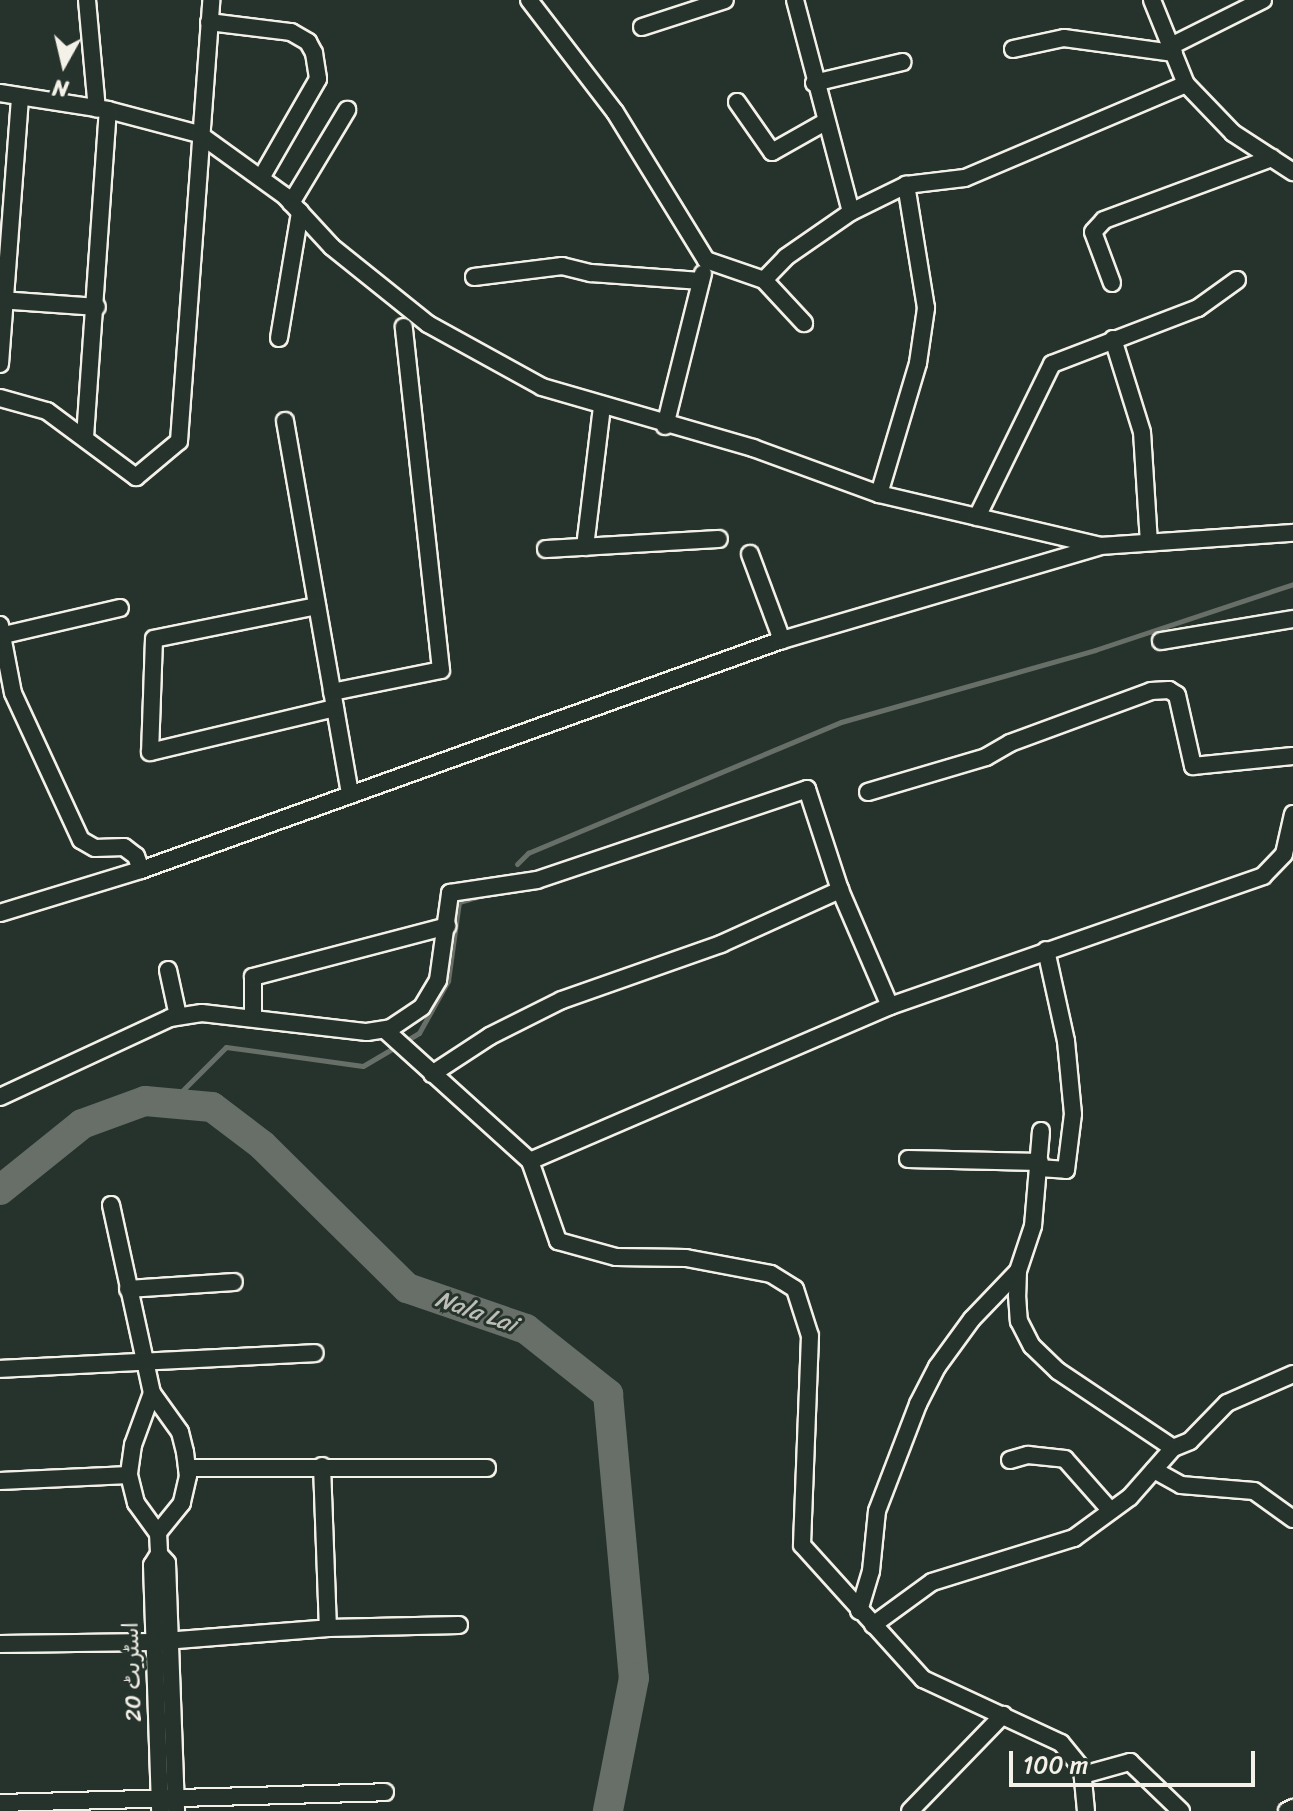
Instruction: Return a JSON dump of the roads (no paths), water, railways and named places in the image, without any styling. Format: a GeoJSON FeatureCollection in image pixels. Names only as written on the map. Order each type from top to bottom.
{"type":"FeatureCollection","features":[{"type":"Feature","properties":{"kind":"street"},"geometry":{"type":"LineString","coordinates":[[85,437],[97,307],[102,109],[87,0]]}},
{"type":"Feature","properties":{"kind":"street"},"geometry":{"type":"LineString","coordinates":[[0,398],[47,411],[136,477],[179,441],[211,0]]}},
{"type":"Feature","properties":{"kind":"street"},"geometry":{"type":"LineString","coordinates":[[529,0],[615,112],[706,260],[764,280],[804,323]]}},
{"type":"Feature","properties":{"kind":"street"},"geometry":{"type":"LineString","coordinates":[[642,27],[725,0]]}},
{"type":"Feature","properties":{"kind":"street"},"geometry":{"type":"LineString","coordinates":[[795,0],[814,83],[851,212]]}},
{"type":"Feature","properties":{"kind":"street"},"geometry":{"type":"LineString","coordinates":[[1152,0],[1186,84],[1233,133],[1293,172]]}},
{"type":"Feature","properties":{"kind":"street"},"geometry":{"type":"LineString","coordinates":[[1013,49],[1064,38],[1173,49],[1263,0]]}},
{"type":"Feature","properties":{"kind":"street"},"geometry":{"type":"LineString","coordinates":[[209,22],[291,32],[308,42],[316,62],[318,79],[261,178]]}},
{"type":"Feature","properties":{"kind":"street"},"geometry":{"type":"LineString","coordinates":[[814,83],[903,62]]}},
{"type":"Feature","properties":{"kind":"street"},"geometry":{"type":"LineString","coordinates":[[764,280],[786,257],[851,212],[906,185],[965,178],[1186,84]]}},
{"type":"Feature","properties":{"kind":"street"},"geometry":{"type":"LineString","coordinates":[[0,93],[102,109],[199,134],[296,207],[332,247],[428,324],[542,387],[665,426],[753,448],[879,494],[1100,546]]}},
{"type":"Feature","properties":{"kind":"street"},"geometry":{"type":"LineString","coordinates":[[0,364],[7,176],[20,98]]}},
{"type":"Feature","properties":{"kind":"street"},"geometry":{"type":"LineString","coordinates":[[737,102],[772,152],[825,122]]}},
{"type":"Feature","properties":{"kind":"street"},"geometry":{"type":"LineString","coordinates":[[279,338],[296,207],[347,110]]}},
{"type":"Feature","properties":{"kind":"street"},"geometry":{"type":"LineString","coordinates":[[1112,283],[1093,232],[1104,220],[1272,158]]}},
{"type":"Feature","properties":{"kind":"street"},"geometry":{"type":"LineString","coordinates":[[879,494],[918,363],[926,308],[906,185]]}},
{"type":"Feature","properties":{"kind":"street"},"geometry":{"type":"LineString","coordinates":[[665,426],[706,260]]}},
{"type":"Feature","properties":{"kind":"street"},"geometry":{"type":"LineString","coordinates":[[474,277],[562,266],[591,273],[701,281]]}},
{"type":"Feature","properties":{"kind":"street"},"geometry":{"type":"LineString","coordinates":[[977,517],[1052,364],[1198,308],[1237,280]]}},
{"type":"Feature","properties":{"kind":"street"},"geometry":{"type":"LineString","coordinates":[[4,299],[97,307]]}},
{"type":"Feature","properties":{"kind":"street"},"geometry":{"type":"LineString","coordinates":[[317,606],[154,639],[150,752],[441,670],[404,327]]}},
{"type":"Feature","properties":{"kind":"street"},"geometry":{"type":"LineString","coordinates":[[1113,339],[1142,432],[1149,542]]}},
{"type":"Feature","properties":{"kind":"street"},"geometry":{"type":"LineString","coordinates":[[585,547],[602,406]]}},
{"type":"Feature","properties":{"kind":"street"},"geometry":{"type":"LineString","coordinates":[[285,421],[350,793]]}},
{"type":"Feature","properties":{"kind":"street"},"geometry":{"type":"LineString","coordinates":[[0,913],[141,870],[782,640],[1100,546],[1293,533]]}},
{"type":"Feature","properties":{"kind":"street"},"geometry":{"type":"LineString","coordinates":[[546,549],[719,539]]}},
{"type":"Feature","properties":{"kind":"street"},"geometry":{"type":"LineString","coordinates":[[750,554],[782,640]]}},
{"type":"Feature","properties":{"kind":"street"},"geometry":{"type":"LineString","coordinates":[[120,608],[2,630],[6,688],[81,840],[95,848],[124,847],[141,870]]}},
{"type":"Feature","properties":{"kind":"street"},"geometry":{"type":"LineString","coordinates":[[1161,641],[1293,619]]}},
{"type":"Feature","properties":{"kind":"street"},"geometry":{"type":"LineString","coordinates":[[868,792],[986,757],[1010,743],[1151,691],[1169,690],[1177,695],[1193,766],[1293,756]]}},
{"type":"Feature","properties":{"kind":"street"},"geometry":{"type":"LineString","coordinates":[[0,1097],[178,1016],[253,1018],[385,1030],[413,1015],[431,995],[445,953],[450,893],[537,880],[807,789],[840,890],[890,1006]]}},
{"type":"Feature","properties":{"kind":"street"},"geometry":{"type":"LineString","coordinates":[[530,1161],[890,1006],[1263,876],[1284,854],[1293,814]]}},
{"type":"Feature","properties":{"kind":"street"},"geometry":{"type":"LineString","coordinates":[[432,1074],[490,1036],[562,1000],[721,944],[840,890]]}},
{"type":"Feature","properties":{"kind":"street"},"geometry":{"type":"LineString","coordinates":[[253,1018],[253,977],[447,926]]}},
{"type":"Feature","properties":{"kind":"street"},"geometry":{"type":"LineString","coordinates":[[908,1159],[1040,1165],[1066,1170],[1073,1114],[1066,1041],[1046,950]]}},
{"type":"Feature","properties":{"kind":"street"},"geometry":{"type":"LineString","coordinates":[[168,970],[178,1016]]}},
{"type":"Feature","properties":{"kind":"street"},"geometry":{"type":"LineString","coordinates":[[385,1030],[530,1161],[558,1241],[616,1257],[686,1258],[771,1274],[795,1289],[810,1336],[802,1545],[923,1679],[1061,1743],[1076,1756],[1083,1775],[1086,1811]]}},
{"type":"Feature","properties":{"kind":"street"},"geometry":{"type":"LineString","coordinates":[[1041,1131],[1033,1226],[1018,1271],[1019,1321],[1032,1346],[1058,1371],[1173,1448]]}},
{"type":"Feature","properties":{"kind":"street"},"geometry":{"type":"LineString","coordinates":[[111,1205],[152,1393],[180,1432],[187,1468],[182,1503],[158,1533],[136,1503],[129,1475],[133,1445],[152,1393]]}},
{"type":"Feature","properties":{"kind":"street"},"geometry":{"type":"LineString","coordinates":[[859,1611],[871,1571],[877,1511],[918,1404],[937,1367],[972,1319],[1018,1271]]}},
{"type":"Feature","properties":{"kind":"street"},"geometry":{"type":"LineString","coordinates":[[128,1289],[234,1282]]}},
{"type":"Feature","properties":{"kind":"street"},"geometry":{"type":"LineString","coordinates":[[0,1369],[315,1353]]}},
{"type":"Feature","properties":{"kind":"street"},"geometry":{"type":"LineString","coordinates":[[873,1625],[932,1582],[1074,1538],[1111,1511],[1173,1448],[1190,1441],[1227,1403],[1293,1374]]}},
{"type":"Feature","properties":{"kind":"street"},"geometry":{"type":"LineString","coordinates":[[1010,1460],[1028,1455],[1065,1459],[1111,1511]]}},
{"type":"Feature","properties":{"kind":"street"},"geometry":{"type":"LineString","coordinates":[[322,1466],[328,1628]]}},
{"type":"Feature","properties":{"kind":"street"},"geometry":{"type":"LineString","coordinates":[[187,1468],[487,1468]]}},
{"type":"Feature","properties":{"kind":"street"},"geometry":{"type":"LineString","coordinates":[[1154,1470],[1181,1485],[1254,1491],[1293,1519]]}},
{"type":"Feature","properties":{"kind":"street"},"geometry":{"type":"LineString","coordinates":[[0,1481],[129,1475]]}},
{"type":"Feature","properties":{"kind":"street","name":"اسٹریٹ 20"},"geometry":{"type":"LineString","coordinates":[[158,1533],[159,1554],[152,1565],[161,1642],[168,1805]]}},
{"type":"Feature","properties":{"kind":"street"},"geometry":{"type":"LineString","coordinates":[[0,1644],[161,1642],[328,1628],[459,1625]]}},
{"type":"Feature","properties":{"kind":"street"},"geometry":{"type":"LineString","coordinates":[[910,1811],[1003,1715]]}},
{"type":"Feature","properties":{"kind":"street"},"geometry":{"type":"LineString","coordinates":[[1083,1775],[1130,1762],[1181,1811]]}},
{"type":"Feature","properties":{"kind":"street"},"geometry":{"type":"LineString","coordinates":[[0,1803],[168,1805],[385,1792]]}},
{"type":"Feature","properties":{"kind":"street"},"geometry":{"type":"LineString","coordinates":[[1287,1811],[1293,1808]]}},
{"type":"Feature","properties":{"kind":"waterway"},"geometry":{"type":"LineString","coordinates":[[517,864],[528,853],[841,722],[1095,650],[1293,584]]}},
{"type":"Feature","properties":{"kind":"waterway"},"geometry":{"type":"LineString","coordinates":[[170,1103],[226,1047],[363,1066],[419,1033],[448,981],[459,902],[483,895]]}},
{"type":"Feature","properties":{"kind":"waterway","name":"Nala Lai"},"geometry":{"type":"LineString","coordinates":[[0,1190],[82,1124],[145,1101],[212,1107],[262,1145],[407,1288],[526,1329],[608,1394],[634,1678],[608,1811]]}}]}
